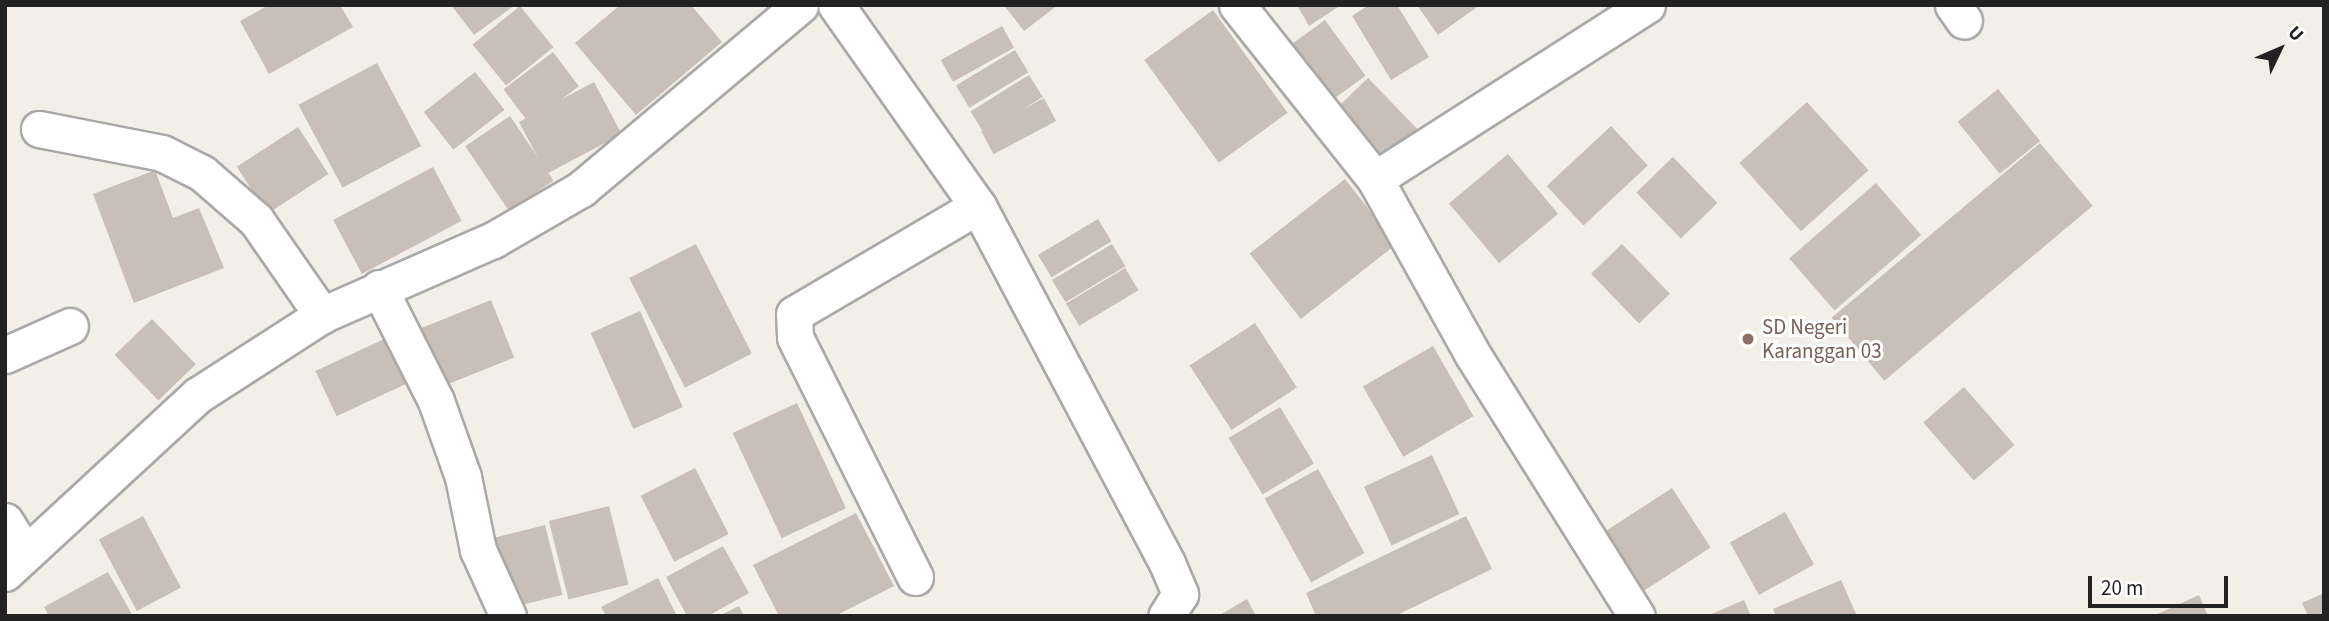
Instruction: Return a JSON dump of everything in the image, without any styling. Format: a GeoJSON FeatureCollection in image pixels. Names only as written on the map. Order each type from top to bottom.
{"type":"FeatureCollection","features":[{"type":"Feature","properties":{"kind":"street"},"geometry":{"type":"LineString","coordinates":[[5,521],[14,562],[198,395],[322,315],[493,240],[581,189],[800,5]]}},
{"type":"Feature","properties":{"kind":"street"},"geometry":{"type":"LineString","coordinates":[[836,5],[978,205],[1167,563],[1180,594],[1166,616]]}},
{"type":"Feature","properties":{"kind":"street"},"geometry":{"type":"LineString","coordinates":[[1237,5],[1374,179],[1473,355],[1637,616]]}},
{"type":"Feature","properties":{"kind":"street"},"geometry":{"type":"LineString","coordinates":[[1374,179],[1647,5]]}},
{"type":"Feature","properties":{"kind":"street"},"geometry":{"type":"LineString","coordinates":[[39,130],[162,153],[202,173],[256,220],[322,315]]}},
{"type":"Feature","properties":{"kind":"street"},"geometry":{"type":"LineString","coordinates":[[915,577],[795,337],[794,314],[978,205]]}},
{"type":"Feature","properties":{"kind":"street"},"geometry":{"type":"LineString","coordinates":[[379,288],[436,401],[463,477],[478,550],[508,616]]}},
{"type":"Feature","properties":{"kind":"street"},"geometry":{"type":"LineString","coordinates":[[5,355],[69,326]]}},
{"type":"Feature","properties":{"kind":"building"},"geometry":{"type":"Polygon","coordinates":[[[269,5],[340,5],[353,27],[269,74],[240,21],[269,5]]]}},
{"type":"Feature","properties":{"kind":"building"},"geometry":{"type":"Polygon","coordinates":[[[451,5],[515,5],[474,35],[451,5]]]}},
{"type":"Feature","properties":{"kind":"building"},"geometry":{"type":"Polygon","coordinates":[[[620,5],[691,5],[722,42],[636,115],[575,43],[620,5]]]}},
{"type":"Feature","properties":{"kind":"building"},"geometry":{"type":"Polygon","coordinates":[[[1004,5],[1058,5],[1024,31],[1004,5]]]}},
{"type":"Feature","properties":{"kind":"building"},"geometry":{"type":"Polygon","coordinates":[[[1297,5],[1341,5],[1309,26],[1297,5]]]}},
{"type":"Feature","properties":{"kind":"building"},"geometry":{"type":"Polygon","coordinates":[[[1369,5],[1397,5],[1429,57],[1391,80],[1352,16],[1369,5]]]}},
{"type":"Feature","properties":{"kind":"building"},"geometry":{"type":"Polygon","coordinates":[[[1417,5],[1480,5],[1438,35],[1417,5]]]}},
{"type":"Feature","properties":{"kind":"building"},"geometry":{"type":"Polygon","coordinates":[[[520,6],[553,47],[506,86],[473,44],[520,6]]]}},
{"type":"Feature","properties":{"kind":"building"},"geometry":{"type":"Polygon","coordinates":[[[1213,10],[1288,113],[1219,163],[1144,60],[1213,10]]]}},
{"type":"Feature","properties":{"kind":"building"},"geometry":{"type":"Polygon","coordinates":[[[1325,20],[1366,76],[1331,101],[1290,45],[1325,20]]]}},
{"type":"Feature","properties":{"kind":"building"},"geometry":{"type":"Polygon","coordinates":[[[1002,26],[1014,48],[953,82],[941,60],[1002,26]]]}},
{"type":"Feature","properties":{"kind":"building"},"geometry":{"type":"Polygon","coordinates":[[[1015,50],[1028,72],[969,108],[956,86],[1015,50]]]}},
{"type":"Feature","properties":{"kind":"building"},"geometry":{"type":"Polygon","coordinates":[[[553,52],[579,86],[529,124],[503,89],[553,52]]]}},
{"type":"Feature","properties":{"kind":"building"},"geometry":{"type":"Polygon","coordinates":[[[377,63],[421,146],[343,188],[298,105],[377,63]]]}},
{"type":"Feature","properties":{"kind":"building"},"geometry":{"type":"Polygon","coordinates":[[[475,72],[505,110],[453,150],[424,112],[475,72]]]}},
{"type":"Feature","properties":{"kind":"building"},"geometry":{"type":"Polygon","coordinates":[[[1029,75],[1043,97],[984,134],[970,112],[1029,75]]]}},
{"type":"Feature","properties":{"kind":"building"},"geometry":{"type":"Polygon","coordinates":[[[1368,78],[1417,129],[1383,162],[1333,111],[1368,78]]]}},
{"type":"Feature","properties":{"kind":"building"},"geometry":{"type":"Polygon","coordinates":[[[594,82],[622,134],[547,174],[519,122],[594,82]]]}},
{"type":"Feature","properties":{"kind":"building"},"geometry":{"type":"Polygon","coordinates":[[[1998,89],[2040,141],[2000,174],[1958,122],[1998,89]]]}},
{"type":"Feature","properties":{"kind":"building"},"geometry":{"type":"Polygon","coordinates":[[[1044,98],[1056,121],[994,154],[981,131],[1044,98]]]}},
{"type":"Feature","properties":{"kind":"building"},"geometry":{"type":"Polygon","coordinates":[[[1807,102],[1869,170],[1801,231],[1739,163],[1807,102]]]}},
{"type":"Feature","properties":{"kind":"building"},"geometry":{"type":"Polygon","coordinates":[[[510,116],[554,181],[509,211],[465,146],[510,116]]]}},
{"type":"Feature","properties":{"kind":"building"},"geometry":{"type":"Polygon","coordinates":[[[1611,126],[1648,165],[1583,226],[1547,186],[1611,126]]]}},
{"type":"Feature","properties":{"kind":"building"},"geometry":{"type":"Polygon","coordinates":[[[298,127],[328,174],[267,214],[237,167],[298,127]]]}},
{"type":"Feature","properties":{"kind":"building"},"geometry":{"type":"Polygon","coordinates":[[[2040,143],[2093,206],[1884,381],[1832,318],[2040,143]]]}},
{"type":"Feature","properties":{"kind":"building"},"geometry":{"type":"Polygon","coordinates":[[[1508,154],[1558,214],[1499,263],[1449,203],[1508,154]]]}},
{"type":"Feature","properties":{"kind":"building"},"geometry":{"type":"Polygon","coordinates":[[[1673,157],[1717,203],[1681,238],[1636,192],[1673,157]]]}},
{"type":"Feature","properties":{"kind":"building"},"geometry":{"type":"Polygon","coordinates":[[[433,167],[462,221],[362,274],[333,220],[433,167]]]}},
{"type":"Feature","properties":{"kind":"building"},"geometry":{"type":"Polygon","coordinates":[[[155,170],[173,218],[199,208],[224,268],[134,303],[93,194],[155,170]]]}},
{"type":"Feature","properties":{"kind":"building"},"geometry":{"type":"Polygon","coordinates":[[[1345,179],[1396,244],[1301,319],[1250,253],[1345,179]]]}},
{"type":"Feature","properties":{"kind":"building"},"geometry":{"type":"Polygon","coordinates":[[[1876,183],[1921,235],[1834,311],[1789,258],[1876,183]]]}},
{"type":"Feature","properties":{"kind":"building"},"geometry":{"type":"Polygon","coordinates":[[[1098,219],[1111,241],[1051,277],[1038,255],[1098,219]]]}},
{"type":"Feature","properties":{"kind":"building"},"geometry":{"type":"Polygon","coordinates":[[[696,244],[752,354],[685,388],[629,278],[696,244]]]}},
{"type":"Feature","properties":{"kind":"building"},"geometry":{"type":"Polygon","coordinates":[[[1112,244],[1125,266],[1065,302],[1052,280],[1112,244]]]}},
{"type":"Feature","properties":{"kind":"building"},"geometry":{"type":"Polygon","coordinates":[[[1622,244],[1670,294],[1639,324],[1591,274],[1622,244]]]}},
{"type":"Feature","properties":{"kind":"building"},"geometry":{"type":"Polygon","coordinates":[[[1125,268],[1138,290],[1079,326],[1066,304],[1125,268]]]}},
{"type":"Feature","properties":{"kind":"building"},"geometry":{"type":"Polygon","coordinates":[[[491,300],[514,357],[437,389],[414,331],[491,300]]]}},
{"type":"Feature","properties":{"kind":"building"},"geometry":{"type":"Polygon","coordinates":[[[640,311],[683,407],[633,429],[591,333],[640,311]]]}},
{"type":"Feature","properties":{"kind":"building"},"geometry":{"type":"Polygon","coordinates":[[[152,319],[196,364],[158,400],[115,355],[152,319]]]}},
{"type":"Feature","properties":{"kind":"building"},"geometry":{"type":"Polygon","coordinates":[[[1255,323],[1297,388],[1232,430],[1190,365],[1255,323]]]}},
{"type":"Feature","properties":{"kind":"building"},"geometry":{"type":"Polygon","coordinates":[[[397,333],[418,378],[337,416],[315,371],[397,333]]]}},
{"type":"Feature","properties":{"kind":"building"},"geometry":{"type":"Polygon","coordinates":[[[1433,346],[1474,416],[1403,457],[1363,386],[1433,346]]]}},
{"type":"Feature","properties":{"kind":"building"},"geometry":{"type":"Polygon","coordinates":[[[1964,387],[2015,445],[1974,481],[1923,422],[1964,387]]]}},
{"type":"Feature","properties":{"kind":"building"},"geometry":{"type":"Polygon","coordinates":[[[797,403],[846,508],[782,538],[733,433],[797,403]]]}},
{"type":"Feature","properties":{"kind":"building"},"geometry":{"type":"Polygon","coordinates":[[[1280,407],[1314,464],[1263,494],[1229,438],[1280,407]]]}},
{"type":"Feature","properties":{"kind":"building"},"geometry":{"type":"Polygon","coordinates":[[[1432,455],[1459,514],[1391,546],[1364,487],[1432,455]]]}},
{"type":"Feature","properties":{"kind":"building"},"geometry":{"type":"Polygon","coordinates":[[[695,468],[729,534],[674,562],[641,496],[695,468]]]}},
{"type":"Feature","properties":{"kind":"building"},"geometry":{"type":"Polygon","coordinates":[[[1318,469],[1365,553],[1311,583],[1265,499],[1318,469]]]}},
{"type":"Feature","properties":{"kind":"building"},"geometry":{"type":"Polygon","coordinates":[[[1672,488],[1711,548],[1639,594],[1601,534],[1672,488]]]}},
{"type":"Feature","properties":{"kind":"building"},"geometry":{"type":"Polygon","coordinates":[[[609,506],[629,585],[568,600],[549,521],[609,506]]]}},
{"type":"Feature","properties":{"kind":"building"},"geometry":{"type":"Polygon","coordinates":[[[1785,512],[1814,564],[1759,595],[1730,543],[1785,512]]]}},
{"type":"Feature","properties":{"kind":"building"},"geometry":{"type":"Polygon","coordinates":[[[856,513],[894,586],[835,616],[779,616],[753,565],[856,513]]]}},
{"type":"Feature","properties":{"kind":"building"},"geometry":{"type":"Polygon","coordinates":[[[143,516],[181,588],[137,611],[99,539],[143,516]]]}},
{"type":"Feature","properties":{"kind":"building"},"geometry":{"type":"Polygon","coordinates":[[[1466,516],[1492,569],[1395,616],[1316,616],[1306,593],[1466,516]]]}},
{"type":"Feature","properties":{"kind":"building"},"geometry":{"type":"Polygon","coordinates":[[[545,525],[562,595],[506,609],[489,539],[545,525]]]}},
{"type":"Feature","properties":{"kind":"building"},"geometry":{"type":"Polygon","coordinates":[[[723,546],[749,593],[708,616],[687,616],[666,577],[723,546]]]}},
{"type":"Feature","properties":{"kind":"building"},"geometry":{"type":"Polygon","coordinates":[[[108,572],[133,616],[49,616],[44,607],[108,572]]]}},
{"type":"Feature","properties":{"kind":"building"},"geometry":{"type":"Polygon","coordinates":[[[658,578],[677,616],[606,616],[601,607],[658,578]]]}},
{"type":"Feature","properties":{"kind":"building"},"geometry":{"type":"Polygon","coordinates":[[[1841,580],[1857,616],[1776,616],[1773,609],[1841,580]]]}},
{"type":"Feature","properties":{"kind":"building"},"geometry":{"type":"Polygon","coordinates":[[[2324,593],[2324,616],[2308,616],[2302,603],[2324,593]]]}},
{"type":"Feature","properties":{"kind":"building"},"geometry":{"type":"Polygon","coordinates":[[[2199,595],[2208,616],[2153,616],[2199,595]]]}},
{"type":"Feature","properties":{"kind":"building"},"geometry":{"type":"Polygon","coordinates":[[[1247,599],[1256,616],[1218,616],[1247,599]]]}},
{"type":"Feature","properties":{"kind":"building"},"geometry":{"type":"Polygon","coordinates":[[[1744,600],[1751,616],[1707,616],[1744,600]]]}},
{"type":"Feature","properties":{"kind":"building"},"geometry":{"type":"Polygon","coordinates":[[[739,606],[744,616],[719,616],[739,606]]]}},
{"type":"Feature","properties":{"kind":"place","name":"SD Negeri Karanggan 03"},"geometry":{"type":"Point","coordinates":[1748,339]}}]}
